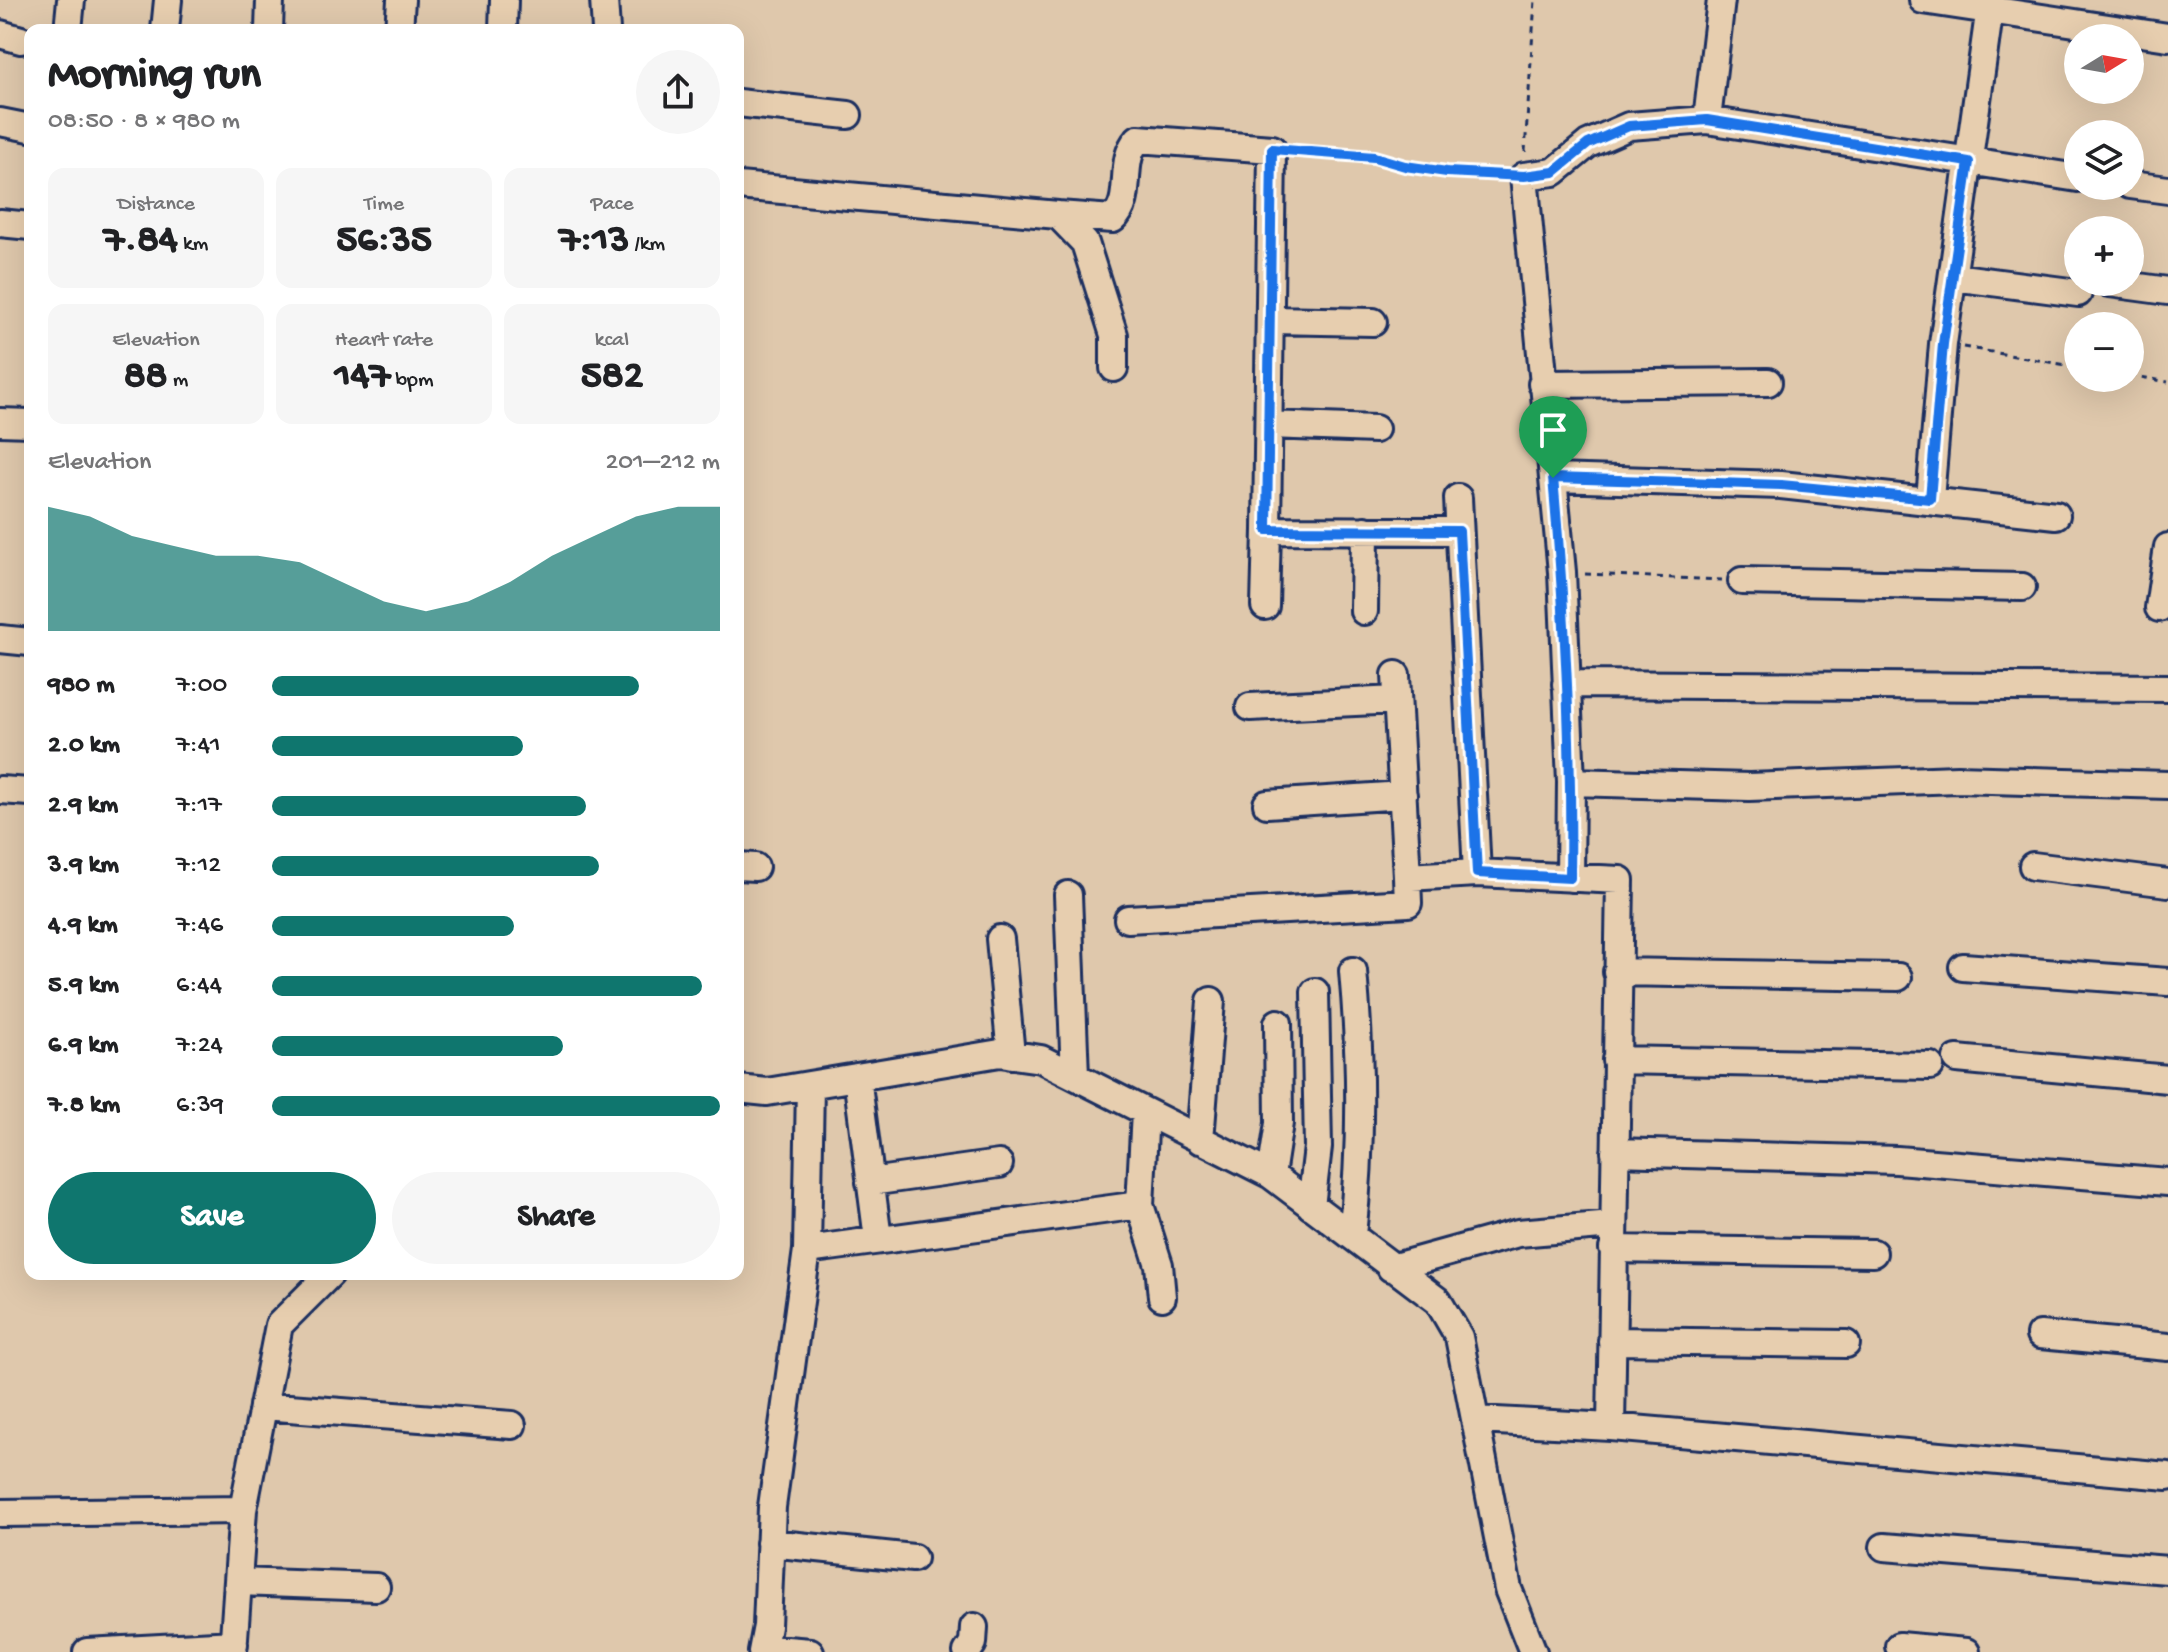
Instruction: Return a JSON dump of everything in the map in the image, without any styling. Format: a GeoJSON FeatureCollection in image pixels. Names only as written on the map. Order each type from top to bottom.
{"type":"FeatureCollection","features":[{"type":"Feature","properties":{"kind":"street"},"geometry":{"type":"LineString","coordinates":[[69,24],[71,0]]}},
{"type":"Feature","properties":{"kind":"street"},"geometry":{"type":"LineString","coordinates":[[166,24],[168,0]]}},
{"type":"Feature","properties":{"kind":"street"},"geometry":{"type":"LineString","coordinates":[[269,24],[270,0]]}},
{"type":"Feature","properties":{"kind":"street"},"geometry":{"type":"LineString","coordinates":[[399,24],[401,0]]}},
{"type":"Feature","properties":{"kind":"street"},"geometry":{"type":"LineString","coordinates":[[503,24],[504,0]]}},
{"type":"Feature","properties":{"kind":"street"},"geometry":{"type":"LineString","coordinates":[[604,0],[606,24]]}},
{"type":"Feature","properties":{"kind":"street"},"geometry":{"type":"LineString","coordinates":[[1707,120],[1721,0]]}},
{"type":"Feature","properties":{"kind":"street"},"geometry":{"type":"LineString","coordinates":[[1923,0],[1990,5],[2168,37]]}},
{"type":"Feature","properties":{"kind":"street"},"geometry":{"type":"LineString","coordinates":[[1930,499],[1943,344],[1990,5]]}},
{"type":"Feature","properties":{"kind":"street"},"geometry":{"type":"LineString","coordinates":[[744,104],[848,115]]}},
{"type":"Feature","properties":{"kind":"street"},"geometry":{"type":"LineString","coordinates":[[1570,878],[1571,782],[1562,572],[1524,176],[1554,172],[1588,144],[1629,126],[1707,120],[2064,176]]}},
{"type":"Feature","properties":{"kind":"street"},"geometry":{"type":"LineString","coordinates":[[0,122],[24,127]]}},
{"type":"Feature","properties":{"kind":"street"},"geometry":{"type":"LineString","coordinates":[[744,187],[1113,219],[1123,211],[1129,148],[1138,139],[1272,149],[1265,606]]}},
{"type":"Feature","properties":{"kind":"street"},"geometry":{"type":"LineString","coordinates":[[2144,187],[2168,190]]}},
{"type":"Feature","properties":{"kind":"street"},"geometry":{"type":"LineString","coordinates":[[1058,215],[1085,243],[1114,335],[1114,368]]}},
{"type":"Feature","properties":{"kind":"street"},"geometry":{"type":"LineString","coordinates":[[0,223],[24,225]]}},
{"type":"Feature","properties":{"kind":"street"},"geometry":{"type":"LineString","coordinates":[[1953,277],[2064,291]]}},
{"type":"Feature","properties":{"kind":"street"},"geometry":{"type":"LineString","coordinates":[[2144,288],[2168,291]]}},
{"type":"Feature","properties":{"kind":"street"},"geometry":{"type":"LineString","coordinates":[[1271,320],[1373,322]]}},
{"type":"Feature","properties":{"kind":"street"},"geometry":{"type":"LineString","coordinates":[[1542,384],[1768,382]]}},
{"type":"Feature","properties":{"kind":"street"},"geometry":{"type":"LineString","coordinates":[[0,422],[24,423]]}},
{"type":"Feature","properties":{"kind":"street"},"geometry":{"type":"LineString","coordinates":[[1269,425],[1375,429]]}},
{"type":"Feature","properties":{"kind":"street"},"geometry":{"type":"LineString","coordinates":[[1553,478],[1781,485],[2056,515]]}},
{"type":"Feature","properties":{"kind":"street"},"geometry":{"type":"LineString","coordinates":[[1458,498],[1477,873]]}},
{"type":"Feature","properties":{"kind":"street"},"geometry":{"type":"LineString","coordinates":[[1267,530],[1459,531]]}},
{"type":"Feature","properties":{"kind":"street"},"geometry":{"type":"LineString","coordinates":[[1364,611],[1365,530]]}},
{"type":"Feature","properties":{"kind":"street"},"geometry":{"type":"LineString","coordinates":[[2159,608],[2168,547]]}},
{"type":"Feature","properties":{"kind":"street"},"geometry":{"type":"LineString","coordinates":[[1742,581],[2022,587]]}},
{"type":"Feature","properties":{"kind":"street"},"geometry":{"type":"LineString","coordinates":[[0,639],[24,641]]}},
{"type":"Feature","properties":{"kind":"street"},"geometry":{"type":"LineString","coordinates":[[1566,684],[2168,688]]}},
{"type":"Feature","properties":{"kind":"street"},"geometry":{"type":"LineString","coordinates":[[1128,919],[1408,903],[1396,687],[1250,707]]}},
{"type":"Feature","properties":{"kind":"street"},"geometry":{"type":"LineString","coordinates":[[1571,782],[1749,787],[1957,779],[2168,785]]}},
{"type":"Feature","properties":{"kind":"street"},"geometry":{"type":"LineString","coordinates":[[0,790],[24,792]]}},
{"type":"Feature","properties":{"kind":"street"},"geometry":{"type":"LineString","coordinates":[[1267,804],[1403,795]]}},
{"type":"Feature","properties":{"kind":"street"},"geometry":{"type":"LineString","coordinates":[[2033,866],[2168,883]]}},
{"type":"Feature","properties":{"kind":"street"},"geometry":{"type":"LineString","coordinates":[[1407,877],[1477,873],[1620,880],[1611,1427]]}},
{"type":"Feature","properties":{"kind":"street"},"geometry":{"type":"LineString","coordinates":[[1068,895],[1075,1076]]}},
{"type":"Feature","properties":{"kind":"street"},"geometry":{"type":"LineString","coordinates":[[1000,939],[1011,1055]]}},
{"type":"Feature","properties":{"kind":"street"},"geometry":{"type":"LineString","coordinates":[[1963,967],[2168,982]]}},
{"type":"Feature","properties":{"kind":"street"},"geometry":{"type":"LineString","coordinates":[[1352,1235],[1358,1187],[1360,1050],[1353,971]]}},
{"type":"Feature","properties":{"kind":"street"},"geometry":{"type":"LineString","coordinates":[[1617,972],[1898,977]]}},
{"type":"Feature","properties":{"kind":"street"},"geometry":{"type":"LineString","coordinates":[[1311,1206],[1318,1147],[1315,992]]}},
{"type":"Feature","properties":{"kind":"street"},"geometry":{"type":"LineString","coordinates":[[1200,1140],[1211,1001]]}},
{"type":"Feature","properties":{"kind":"street"},"geometry":{"type":"LineString","coordinates":[[1271,1175],[1279,1123],[1278,1023]]}},
{"type":"Feature","properties":{"kind":"street"},"geometry":{"type":"LineString","coordinates":[[744,1090],[767,1092],[1000,1053],[1041,1059],[1271,1175],[1438,1301],[1459,1337],[1508,1589],[1533,1652]]}},
{"type":"Feature","properties":{"kind":"street"},"geometry":{"type":"LineString","coordinates":[[1957,1059],[2168,1079]]}},
{"type":"Feature","properties":{"kind":"street"},"geometry":{"type":"LineString","coordinates":[[1616,1060],[1930,1066]]}},
{"type":"Feature","properties":{"kind":"street"},"geometry":{"type":"LineString","coordinates":[[857,1077],[878,1239]]}},
{"type":"Feature","properties":{"kind":"street"},"geometry":{"type":"LineString","coordinates":[[810,1085],[807,1250],[779,1447],[763,1650],[810,1652]]}},
{"type":"Feature","properties":{"kind":"street"},"geometry":{"type":"LineString","coordinates":[[1145,1112],[1140,1205],[1159,1265],[1162,1297]]}},
{"type":"Feature","properties":{"kind":"street"},"geometry":{"type":"LineString","coordinates":[[1615,1152],[1897,1160],[2168,1182]]}},
{"type":"Feature","properties":{"kind":"street"},"geometry":{"type":"LineString","coordinates":[[870,1182],[999,1164]]}},
{"type":"Feature","properties":{"kind":"street"},"geometry":{"type":"LineString","coordinates":[[807,1250],[1140,1205]]}},
{"type":"Feature","properties":{"kind":"street"},"geometry":{"type":"LineString","coordinates":[[1391,1268],[1518,1233],[1873,1253]]}},
{"type":"Feature","properties":{"kind":"street"},"geometry":{"type":"LineString","coordinates":[[87,1652],[234,1648],[243,1510],[279,1325],[324,1280]]}},
{"type":"Feature","properties":{"kind":"street"},"geometry":{"type":"LineString","coordinates":[[2040,1335],[2168,1347]]}},
{"type":"Feature","properties":{"kind":"street"},"geometry":{"type":"LineString","coordinates":[[1612,1341],[1846,1344]]}},
{"type":"Feature","properties":{"kind":"street"},"geometry":{"type":"LineString","coordinates":[[263,1406],[512,1425]]}},
{"type":"Feature","properties":{"kind":"street"},"geometry":{"type":"LineString","coordinates":[[1477,1420],[1611,1427],[2168,1476]]}},
{"type":"Feature","properties":{"kind":"street"},"geometry":{"type":"LineString","coordinates":[[0,1513],[243,1510]]}},
{"type":"Feature","properties":{"kind":"street"},"geometry":{"type":"LineString","coordinates":[[770,1543],[913,1558]]}},
{"type":"Feature","properties":{"kind":"street"},"geometry":{"type":"LineString","coordinates":[[1884,1547],[2168,1570]]}},
{"type":"Feature","properties":{"kind":"street"},"geometry":{"type":"LineString","coordinates":[[238,1582],[376,1587]]}},
{"type":"Feature","properties":{"kind":"street"},"geometry":{"type":"LineString","coordinates":[[1899,1646],[1966,1652]]}},
{"type":"Feature","properties":{"kind":"path"},"geometry":{"type":"LineString","coordinates":[[1272,149],[1374,157],[1405,166],[1447,172],[1524,176],[1535,0]]}},
{"type":"Feature","properties":{"kind":"path"},"geometry":{"type":"LineString","coordinates":[[1943,344],[2064,365]]}},
{"type":"Feature","properties":{"kind":"path"},"geometry":{"type":"LineString","coordinates":[[2144,378],[2168,382]]}},
{"type":"Feature","properties":{"kind":"path"},"geometry":{"type":"LineString","coordinates":[[1562,572],[1742,581]]}},
{"type":"Feature","properties":{"kind":"route"},"geometry":{"type":"LineString","coordinates":[[1707,120],[1969,162],[1943,344],[1930,499],[1781,485],[1553,478],[1562,572],[1571,782],[1570,878],[1477,873],[1459,531],[1267,530],[1272,149],[1374,157],[1405,166],[1447,172],[1524,176],[1554,172],[1588,144],[1629,126],[1707,120]]}}]}
